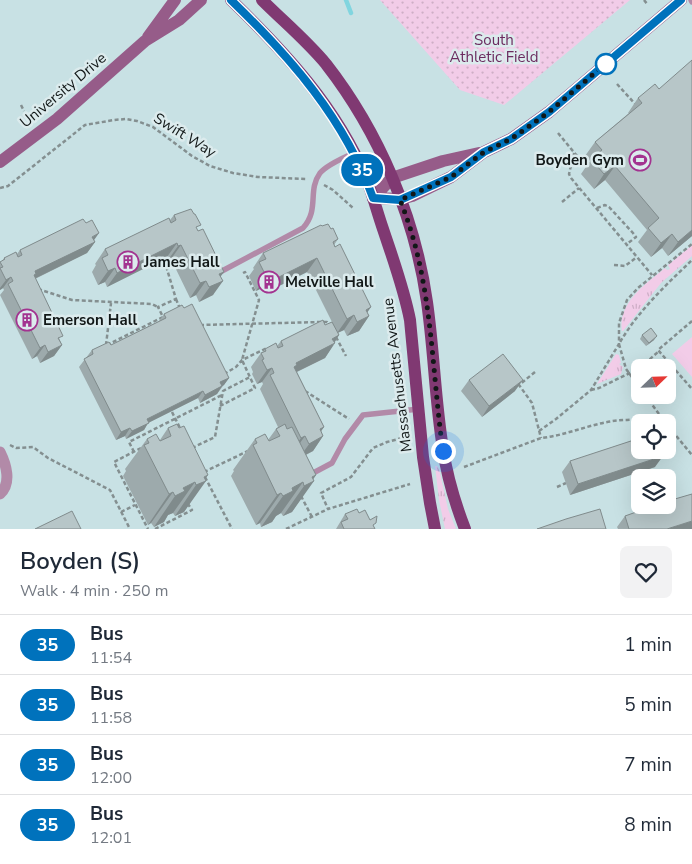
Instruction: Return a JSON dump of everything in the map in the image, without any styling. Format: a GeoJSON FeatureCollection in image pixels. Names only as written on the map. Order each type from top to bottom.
{"type":"FeatureCollection","features":[{"type":"Feature","properties":{"kind":"main road","name":"University Drive"},"geometry":{"type":"LineString","coordinates":[[145,42],[175,0]]}},
{"type":"Feature","properties":{"kind":"main road","name":"University Drive"},"geometry":{"type":"LineString","coordinates":[[0,162],[57,119],[145,42],[179,20],[201,0]]}},
{"type":"Feature","properties":{"kind":"main road","name":"Massachusetts Avenue"},"geometry":{"type":"LineString","coordinates":[[231,0],[265,33],[327,107],[354,153],[366,178],[406,303],[426,480],[435,529]]}},
{"type":"Feature","properties":{"kind":"main road"},"geometry":{"type":"LineString","coordinates":[[262,0],[311,47],[326,65],[353,103],[392,178],[413,237],[424,282],[443,451],[453,493],[465,529]]}},
{"type":"Feature","properties":{"kind":"main road"},"geometry":{"type":"LineString","coordinates":[[373,198],[400,200],[451,177],[484,152],[511,139],[549,112],[681,0]]}},
{"type":"Feature","properties":{"kind":"main road"},"geometry":{"type":"LineString","coordinates":[[373,198],[392,178],[443,160],[484,152]]}},
{"type":"Feature","properties":{"kind":"street"},"geometry":{"type":"LineString","coordinates":[[0,494],[4,491],[7,475],[4,448]]}},
{"type":"Feature","properties":{"kind":"lane"},"geometry":{"type":"LineString","coordinates":[[222,271],[303,228],[309,221],[312,213],[313,190],[320,174],[327,167],[354,153]]}},
{"type":"Feature","properties":{"kind":"lane"},"geometry":{"type":"LineString","coordinates":[[315,472],[332,463],[345,439],[363,414],[419,409]]}},
{"type":"Feature","properties":{"kind":"path"},"geometry":{"type":"LineString","coordinates":[[644,0],[648,5]]}},
{"type":"Feature","properties":{"kind":"path"},"geometry":{"type":"LineString","coordinates":[[617,84],[637,106]]}},
{"type":"Feature","properties":{"kind":"path"},"geometry":{"type":"LineString","coordinates":[[21,105],[24,111]]}},
{"type":"Feature","properties":{"kind":"path","name":"Swift Way"},"geometry":{"type":"LineString","coordinates":[[0,188],[8,186],[85,125],[120,119],[137,121],[153,127],[198,159],[210,166],[233,174],[311,180]]}},
{"type":"Feature","properties":{"kind":"path"},"geometry":{"type":"LineString","coordinates":[[558,133],[587,168]]}},
{"type":"Feature","properties":{"kind":"path"},"geometry":{"type":"LineString","coordinates":[[574,153],[569,174],[652,275]]}},
{"type":"Feature","properties":{"kind":"path"},"geometry":{"type":"LineString","coordinates":[[321,183],[333,190],[353,208]]}},
{"type":"Feature","properties":{"kind":"path"},"geometry":{"type":"LineString","coordinates":[[562,202],[579,188]]}},
{"type":"Feature","properties":{"kind":"path"},"geometry":{"type":"LineString","coordinates":[[597,208],[605,205],[609,207],[633,233],[636,237],[627,244]]}},
{"type":"Feature","properties":{"kind":"path"},"geometry":{"type":"LineString","coordinates":[[631,377],[624,364],[619,344],[619,323],[624,306],[633,293],[652,275],[692,244]]}},
{"type":"Feature","properties":{"kind":"path"},"geometry":{"type":"LineString","coordinates":[[614,265],[625,266],[637,257]]}},
{"type":"Feature","properties":{"kind":"path"},"geometry":{"type":"LineString","coordinates":[[168,260],[166,266],[176,299],[182,310],[174,312]]}},
{"type":"Feature","properties":{"kind":"path"},"geometry":{"type":"LineString","coordinates":[[539,431],[591,390],[626,332],[669,281],[692,260]]}},
{"type":"Feature","properties":{"kind":"path"},"geometry":{"type":"LineString","coordinates":[[220,406],[255,388],[242,360],[259,300],[245,272],[243,274]]}},
{"type":"Feature","properties":{"kind":"path"},"geometry":{"type":"LineString","coordinates":[[31,286],[72,300],[152,304],[158,307],[163,317]]}},
{"type":"Feature","properties":{"kind":"path"},"geometry":{"type":"LineString","coordinates":[[158,307],[176,299]]}},
{"type":"Feature","properties":{"kind":"path"},"geometry":{"type":"LineString","coordinates":[[106,345],[110,303]]}},
{"type":"Feature","properties":{"kind":"path"},"geometry":{"type":"LineString","coordinates":[[98,349],[168,315]]}},
{"type":"Feature","properties":{"kind":"path"},"geometry":{"type":"LineString","coordinates":[[650,359],[692,321]]}},
{"type":"Feature","properties":{"kind":"path"},"geometry":{"type":"LineString","coordinates":[[312,326],[320,322]]}},
{"type":"Feature","properties":{"kind":"path"},"geometry":{"type":"LineString","coordinates":[[194,325],[328,322],[346,356]]}},
{"type":"Feature","properties":{"kind":"path"},"geometry":{"type":"LineString","coordinates":[[219,377],[236,367],[242,360],[268,347]]}},
{"type":"Feature","properties":{"kind":"path"},"geometry":{"type":"LineString","coordinates":[[659,351],[692,389]]}},
{"type":"Feature","properties":{"kind":"path"},"geometry":{"type":"LineString","coordinates":[[536,372],[519,384],[532,403],[541,438]]}},
{"type":"Feature","properties":{"kind":"path"},"geometry":{"type":"LineString","coordinates":[[591,390],[600,388],[629,374]]}},
{"type":"Feature","properties":{"kind":"path"},"geometry":{"type":"LineString","coordinates":[[187,441],[191,449],[214,437],[223,391],[250,377]]}},
{"type":"Feature","properties":{"kind":"path"},"geometry":{"type":"LineString","coordinates":[[298,387],[357,424]]}},
{"type":"Feature","properties":{"kind":"path"},"geometry":{"type":"LineString","coordinates":[[134,452],[129,442],[222,395]]}},
{"type":"Feature","properties":{"kind":"path"},"geometry":{"type":"LineString","coordinates":[[172,412],[183,433]]}},
{"type":"Feature","properties":{"kind":"path"},"geometry":{"type":"LineString","coordinates":[[464,467],[541,438],[616,421],[631,420]]}},
{"type":"Feature","properties":{"kind":"path"},"geometry":{"type":"LineString","coordinates":[[676,435],[692,454]]}},
{"type":"Feature","properties":{"kind":"path"},"geometry":{"type":"LineString","coordinates":[[328,509],[321,493],[351,477],[373,448],[402,438]]}},
{"type":"Feature","properties":{"kind":"path"},"geometry":{"type":"LineString","coordinates":[[148,445],[114,462],[148,529]]}},
{"type":"Feature","properties":{"kind":"path"},"geometry":{"type":"LineString","coordinates":[[4,448],[33,447],[48,458],[110,490],[130,529]]}},
{"type":"Feature","properties":{"kind":"path"},"geometry":{"type":"LineString","coordinates":[[203,473],[255,448]]}},
{"type":"Feature","properties":{"kind":"path"},"geometry":{"type":"LineString","coordinates":[[199,465],[232,529]]}},
{"type":"Feature","properties":{"kind":"path"},"geometry":{"type":"LineString","coordinates":[[286,529],[328,509],[410,484]]}},
{"type":"Feature","properties":{"kind":"path"},"geometry":{"type":"LineString","coordinates":[[557,487],[566,484]]}},
{"type":"Feature","properties":{"kind":"path"},"geometry":{"type":"LineString","coordinates":[[298,491],[312,517]]}},
{"type":"Feature","properties":{"kind":"path"},"geometry":{"type":"LineString","coordinates":[[155,529],[192,510],[188,502]]}},
{"type":"Feature","properties":{"kind":"path"},"geometry":{"type":"LineString","coordinates":[[121,512],[135,505]]}},
{"type":"Feature","properties":{"kind":"shaded area"},"geometry":{"type":"Polygon","coordinates":[[[0,0],[692,0],[692,529],[0,529],[0,0]]]}},
{"type":"Feature","properties":{"kind":"green space","name":"South Athletic Field"},"geometry":{"type":"Polygon","coordinates":[[[380,0],[630,0],[504,105],[460,90],[380,0]]]}},
{"type":"Feature","properties":{"kind":"green space"},"geometry":{"type":"Polygon","coordinates":[[[692,245],[692,256],[661,283],[622,331],[624,311],[635,295],[665,268],[667,270],[670,269],[668,265],[692,245]]]}},
{"type":"Feature","properties":{"kind":"green space"},"geometry":{"type":"Polygon","coordinates":[[[692,337],[692,377],[672,354],[692,337]]]}},
{"type":"Feature","properties":{"kind":"green space"},"geometry":{"type":"Polygon","coordinates":[[[616,354],[619,355],[621,363],[619,364],[623,367],[621,374],[597,384],[616,354]]]}},
{"type":"Feature","properties":{"kind":"green space"},"geometry":{"type":"Polygon","coordinates":[[[435,466],[439,469],[448,509],[456,529],[445,529],[435,466]]]}},
{"type":"Feature","properties":{"kind":"building","name":"Boyden Gym"},"geometry":{"type":"Polygon","coordinates":[[[692,60],[692,230],[678,242],[672,234],[661,243],[648,228],[659,218],[615,166],[604,174],[591,159],[602,150],[595,142],[642,103],[638,98],[655,84],[659,89],[692,60]]]}},
{"type":"Feature","properties":{"kind":"building"},"geometry":{"type":"Polygon","coordinates":[[[191,209],[201,225],[196,227],[198,231],[203,229],[224,272],[219,274],[223,281],[209,287],[206,281],[200,283],[181,245],[178,246],[177,243],[117,273],[115,268],[108,271],[102,258],[108,255],[105,249],[169,218],[171,223],[176,220],[174,215],[191,209]]]}},
{"type":"Feature","properties":{"kind":"building","name":"Emerson Hall"},"geometry":{"type":"Polygon","coordinates":[[[83,219],[86,223],[92,220],[99,233],[92,237],[95,242],[35,271],[36,274],[34,275],[63,336],[58,338],[62,345],[48,352],[45,345],[40,348],[8,284],[13,281],[11,277],[6,280],[0,268],[3,267],[0,262],[16,252],[18,257],[22,255],[20,250],[83,219]]]}},
{"type":"Feature","properties":{"kind":"building"},"geometry":{"type":"Polygon","coordinates":[[[328,224],[331,229],[333,228],[338,239],[333,242],[335,247],[340,244],[371,307],[366,310],[369,316],[357,322],[354,315],[347,319],[317,258],[275,279],[272,273],[266,276],[259,262],[266,259],[263,253],[321,225],[328,224]]]}},
{"type":"Feature","properties":{"kind":"building"},"geometry":{"type":"Polygon","coordinates":[[[192,304],[229,378],[220,382],[222,386],[205,395],[203,391],[147,419],[149,423],[132,431],[130,428],[121,432],[84,359],[93,354],[92,350],[109,342],[111,345],[166,318],[164,314],[182,305],[184,308],[192,304]]]}},
{"type":"Feature","properties":{"kind":"building"},"geometry":{"type":"Polygon","coordinates":[[[323,320],[325,325],[332,322],[339,335],[332,339],[335,343],[296,363],[297,365],[294,367],[324,427],[320,429],[323,436],[309,444],[305,436],[301,438],[270,375],[274,373],[272,368],[267,370],[261,353],[276,343],[278,348],[283,346],[281,341],[323,320]]]}},
{"type":"Feature","properties":{"kind":"building"},"geometry":{"type":"Polygon","coordinates":[[[651,328],[657,336],[649,343],[642,335],[651,328]]]}},
{"type":"Feature","properties":{"kind":"building"},"geometry":{"type":"Polygon","coordinates":[[[503,354],[523,380],[489,406],[469,380],[503,354]]]}},
{"type":"Feature","properties":{"kind":"building"},"geometry":{"type":"Polygon","coordinates":[[[177,424],[179,428],[184,426],[208,475],[204,477],[206,481],[196,485],[195,482],[183,488],[185,491],[175,496],[173,492],[169,494],[144,445],[149,443],[147,439],[156,434],[160,441],[171,436],[168,428],[177,424]]]}},
{"type":"Feature","properties":{"kind":"building"},"geometry":{"type":"Polygon","coordinates":[[[285,424],[287,429],[292,427],[316,475],[312,477],[314,481],[304,486],[303,482],[292,488],[293,491],[283,496],[281,493],[277,495],[253,445],[257,443],[255,439],[265,434],[269,441],[280,436],[276,429],[285,424]]]}},
{"type":"Feature","properties":{"kind":"building"},"geometry":{"type":"Polygon","coordinates":[[[631,441],[631,459],[654,459],[578,484],[570,461],[631,441]]]}},
{"type":"Feature","properties":{"kind":"building"},"geometry":{"type":"Polygon","coordinates":[[[692,494],[692,521],[667,529],[629,529],[625,516],[631,514],[676,514],[676,499],[692,494]]]}},
{"type":"Feature","properties":{"kind":"building"},"geometry":{"type":"Polygon","coordinates":[[[357,509],[359,513],[365,510],[370,520],[377,516],[376,523],[373,525],[375,529],[344,529],[341,522],[348,519],[345,514],[357,509]]]}},
{"type":"Feature","properties":{"kind":"building"},"geometry":{"type":"Polygon","coordinates":[[[600,509],[606,529],[537,529],[566,519],[600,509]]]}},
{"type":"Feature","properties":{"kind":"building"},"geometry":{"type":"Polygon","coordinates":[[[72,511],[81,529],[35,529],[72,511]]]}},
{"type":"Feature","properties":{"kind":"waterway"},"geometry":{"type":"LineString","coordinates":[[346,0],[351,13]]}},
{"type":"Feature","properties":{"kind":"bus line","name":"35"},"geometry":{"type":"LineString","coordinates":[[231,0],[265,33],[318,94],[337,122],[354,153],[373,198],[400,200],[451,177],[484,152],[511,139],[527,128],[549,112],[681,0]]}},
{"type":"Feature","properties":{"kind":"place","name":"Boyden Gym"},"geometry":{"type":"Point","coordinates":[640,160]}},
{"type":"Feature","properties":{"kind":"place","name":"James Hall"},"geometry":{"type":"Point","coordinates":[128,262]}},
{"type":"Feature","properties":{"kind":"place","name":"Melville Hall"},"geometry":{"type":"Point","coordinates":[269,282]}},
{"type":"Feature","properties":{"kind":"place","name":"Emerson Hall"},"geometry":{"type":"Point","coordinates":[27,320]}},
{"type":"Feature","properties":{"kind":"route"},"geometry":{"type":"LineString","coordinates":[[443,451],[426,292],[413,237],[400,200],[451,177],[484,152],[511,139],[549,112],[610,60],[606,64]]}}]}
